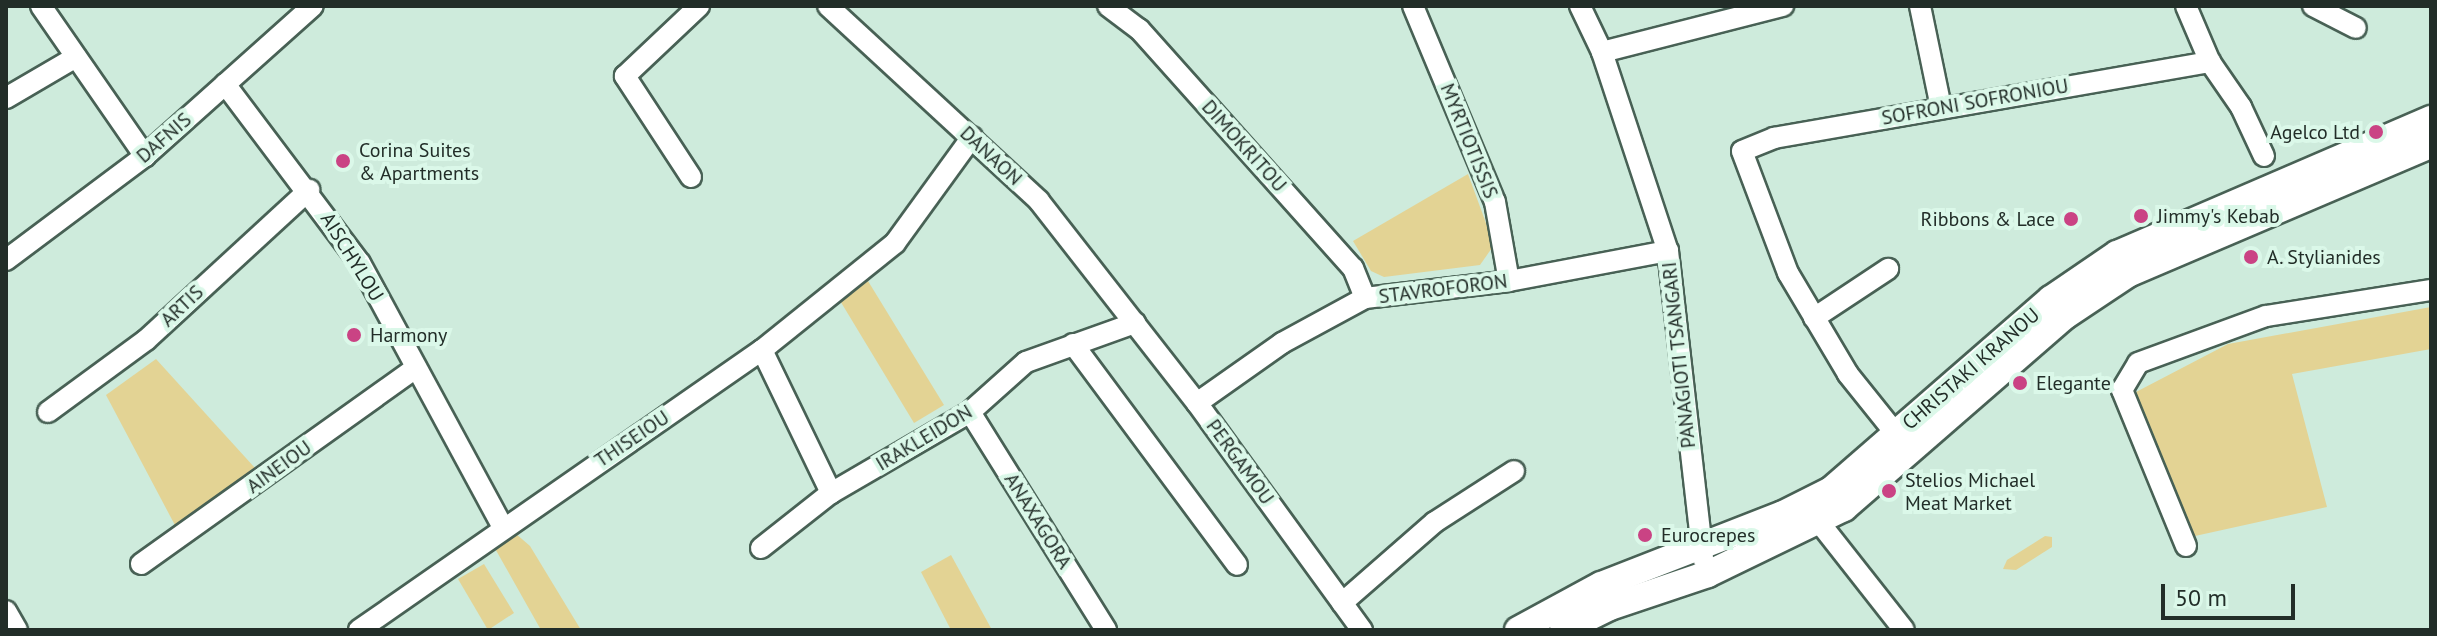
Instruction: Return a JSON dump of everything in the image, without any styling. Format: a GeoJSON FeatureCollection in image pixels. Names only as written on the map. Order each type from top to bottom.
{"type":"FeatureCollection","features":[{"type":"Feature","properties":{"kind":"main road","name":"CHRISTAKI KRANOU"},"geometry":{"type":"LineString","coordinates":[[1518,630],[1573,598],[1700,548],[1831,490],[2051,299],[2117,254],[2431,119]]}},
{"type":"Feature","properties":{"kind":"main road","name":"CHRISTAKI KRANOU"},"geometry":{"type":"LineString","coordinates":[[1563,630],[1619,604],[1708,574],[1819,522],[1869,488],[2097,293],[2157,258],[2431,145]]}},
{"type":"Feature","properties":{"kind":"street"},"geometry":{"type":"LineString","coordinates":[[41,6],[145,156]]}},
{"type":"Feature","properties":{"kind":"street","name":"DAFNIS"},"geometry":{"type":"LineString","coordinates":[[6,260],[145,156],[313,6]]}},
{"type":"Feature","properties":{"kind":"street"},"geometry":{"type":"LineString","coordinates":[[691,177],[625,76],[699,6]]}},
{"type":"Feature","properties":{"kind":"street","name":"DANAON"},"geometry":{"type":"LineString","coordinates":[[828,6],[1039,201],[1135,323]]}},
{"type":"Feature","properties":{"kind":"street","name":"DIMOKRITOU"},"geometry":{"type":"LineString","coordinates":[[1108,6],[1139,29],[1353,268],[1365,298]]}},
{"type":"Feature","properties":{"kind":"street","name":"MYRTIOTISSIS"},"geometry":{"type":"LineString","coordinates":[[1413,6],[1495,202],[1509,281]]}},
{"type":"Feature","properties":{"kind":"street","name":"PANAGIOTI TSANGARI"},"geometry":{"type":"LineString","coordinates":[[1580,6],[1602,52],[1668,251],[1681,328],[1700,548],[1708,574]]}},
{"type":"Feature","properties":{"kind":"street"},"geometry":{"type":"LineString","coordinates":[[1602,52],[1783,6]]}},
{"type":"Feature","properties":{"kind":"street"},"geometry":{"type":"LineString","coordinates":[[1920,6],[1941,107]]}},
{"type":"Feature","properties":{"kind":"street"},"geometry":{"type":"LineString","coordinates":[[2186,6],[2210,62],[2241,107],[2264,156]]}},
{"type":"Feature","properties":{"kind":"street"},"geometry":{"type":"LineString","coordinates":[[2313,6],[2356,28]]}},
{"type":"Feature","properties":{"kind":"street"},"geometry":{"type":"LineString","coordinates":[[6,98],[76,57]]}},
{"type":"Feature","properties":{"kind":"street","name":"SOFRONI SOFRONIOU"},"geometry":{"type":"LineString","coordinates":[[1814,318],[1788,273],[1742,151],[1774,138],[2210,62]]}},
{"type":"Feature","properties":{"kind":"street","name":"AISCHYLOU"},"geometry":{"type":"LineString","coordinates":[[225,84],[309,190],[360,263],[503,528]]}},
{"type":"Feature","properties":{"kind":"street","name":"THISEIOU"},"geometry":{"type":"LineString","coordinates":[[359,630],[762,350],[895,243],[972,137]]}},
{"type":"Feature","properties":{"kind":"street","name":"ARTIS"},"geometry":{"type":"LineString","coordinates":[[48,412],[146,340],[309,190]]}},
{"type":"Feature","properties":{"kind":"street","name":"STAVROFORON"},"geometry":{"type":"LineString","coordinates":[[1197,403],[1282,343],[1365,298],[1509,281],[1668,251]]}},
{"type":"Feature","properties":{"kind":"street"},"geometry":{"type":"LineString","coordinates":[[1888,269],[1814,318],[1848,374],[1896,434]]}},
{"type":"Feature","properties":{"kind":"street"},"geometry":{"type":"LineString","coordinates":[[2186,546],[2122,390],[2138,363],[2266,316],[2431,290]]}},
{"type":"Feature","properties":{"kind":"street","name":"IRAKLEIDON"},"geometry":{"type":"LineString","coordinates":[[761,548],[831,493],[970,412],[1026,362],[1135,323]]}},
{"type":"Feature","properties":{"kind":"street","name":"PERGAMOU"},"geometry":{"type":"LineString","coordinates":[[1135,323],[1362,630]]}},
{"type":"Feature","properties":{"kind":"street"},"geometry":{"type":"LineString","coordinates":[[1073,344],[1237,565]]}},
{"type":"Feature","properties":{"kind":"street"},"geometry":{"type":"LineString","coordinates":[[762,350],[831,493]]}},
{"type":"Feature","properties":{"kind":"street","name":"AINEIOU"},"geometry":{"type":"LineString","coordinates":[[141,564],[416,368]]}},
{"type":"Feature","properties":{"kind":"street","name":"ANAXAGORA"},"geometry":{"type":"LineString","coordinates":[[970,412],[1106,630]]}},
{"type":"Feature","properties":{"kind":"street"},"geometry":{"type":"LineString","coordinates":[[1342,603],[1435,522],[1514,471]]}},
{"type":"Feature","properties":{"kind":"street"},"geometry":{"type":"LineString","coordinates":[[1819,522],[1904,630]]}},
{"type":"Feature","properties":{"kind":"street"},"geometry":{"type":"LineString","coordinates":[[6,611],[17,630]]}},
{"type":"Feature","properties":{"kind":"shaded area"},"geometry":{"type":"Polygon","coordinates":[[[1468,174],[1494,245],[1480,265],[1384,277],[1371,271],[1353,241],[1468,174]]]}},
{"type":"Feature","properties":{"kind":"shaded area"},"geometry":{"type":"Polygon","coordinates":[[[868,281],[944,405],[914,423],[839,299],[868,281]]]}},
{"type":"Feature","properties":{"kind":"shaded area"},"geometry":{"type":"Polygon","coordinates":[[[2431,307],[2431,349],[2292,374],[2327,507],[2195,536],[2136,392],[2228,344],[2431,307]]]}},
{"type":"Feature","properties":{"kind":"shaded area"},"geometry":{"type":"Polygon","coordinates":[[[156,359],[255,468],[177,529],[106,395],[156,359]]]}},
{"type":"Feature","properties":{"kind":"shaded area"},"geometry":{"type":"Polygon","coordinates":[[[515,533],[530,546],[581,630],[541,630],[493,545],[515,533]]]}},
{"type":"Feature","properties":{"kind":"shaded area"},"geometry":{"type":"Polygon","coordinates":[[[2045,536],[2052,537],[2052,547],[2016,570],[2003,569],[2007,560],[2045,536]]]}},
{"type":"Feature","properties":{"kind":"shaded area"},"geometry":{"type":"Polygon","coordinates":[[[951,555],[992,630],[951,630],[921,572],[951,555]]]}},
{"type":"Feature","properties":{"kind":"shaded area"},"geometry":{"type":"Polygon","coordinates":[[[484,564],[514,613],[488,630],[458,579],[484,564]]]}},
{"type":"Feature","properties":{"kind":"place","name":"Agelco Ltd"},"geometry":{"type":"Point","coordinates":[2376,132]}},
{"type":"Feature","properties":{"kind":"place","name":"Corina Suites & Apartments"},"geometry":{"type":"Point","coordinates":[343,161]}},
{"type":"Feature","properties":{"kind":"place","name":"Jimmy's Kebab"},"geometry":{"type":"Point","coordinates":[2141,216]}},
{"type":"Feature","properties":{"kind":"place","name":"Ribbons & Lace"},"geometry":{"type":"Point","coordinates":[2071,219]}},
{"type":"Feature","properties":{"kind":"place","name":"A. Stylianides"},"geometry":{"type":"Point","coordinates":[2251,257]}},
{"type":"Feature","properties":{"kind":"place","name":"Harmony"},"geometry":{"type":"Point","coordinates":[354,335]}},
{"type":"Feature","properties":{"kind":"place","name":"Elegante"},"geometry":{"type":"Point","coordinates":[2020,383]}},
{"type":"Feature","properties":{"kind":"place","name":"Stelios Michael Meat Market"},"geometry":{"type":"Point","coordinates":[1889,491]}},
{"type":"Feature","properties":{"kind":"place","name":"Eurocrepes"},"geometry":{"type":"Point","coordinates":[1645,535]}}]}
